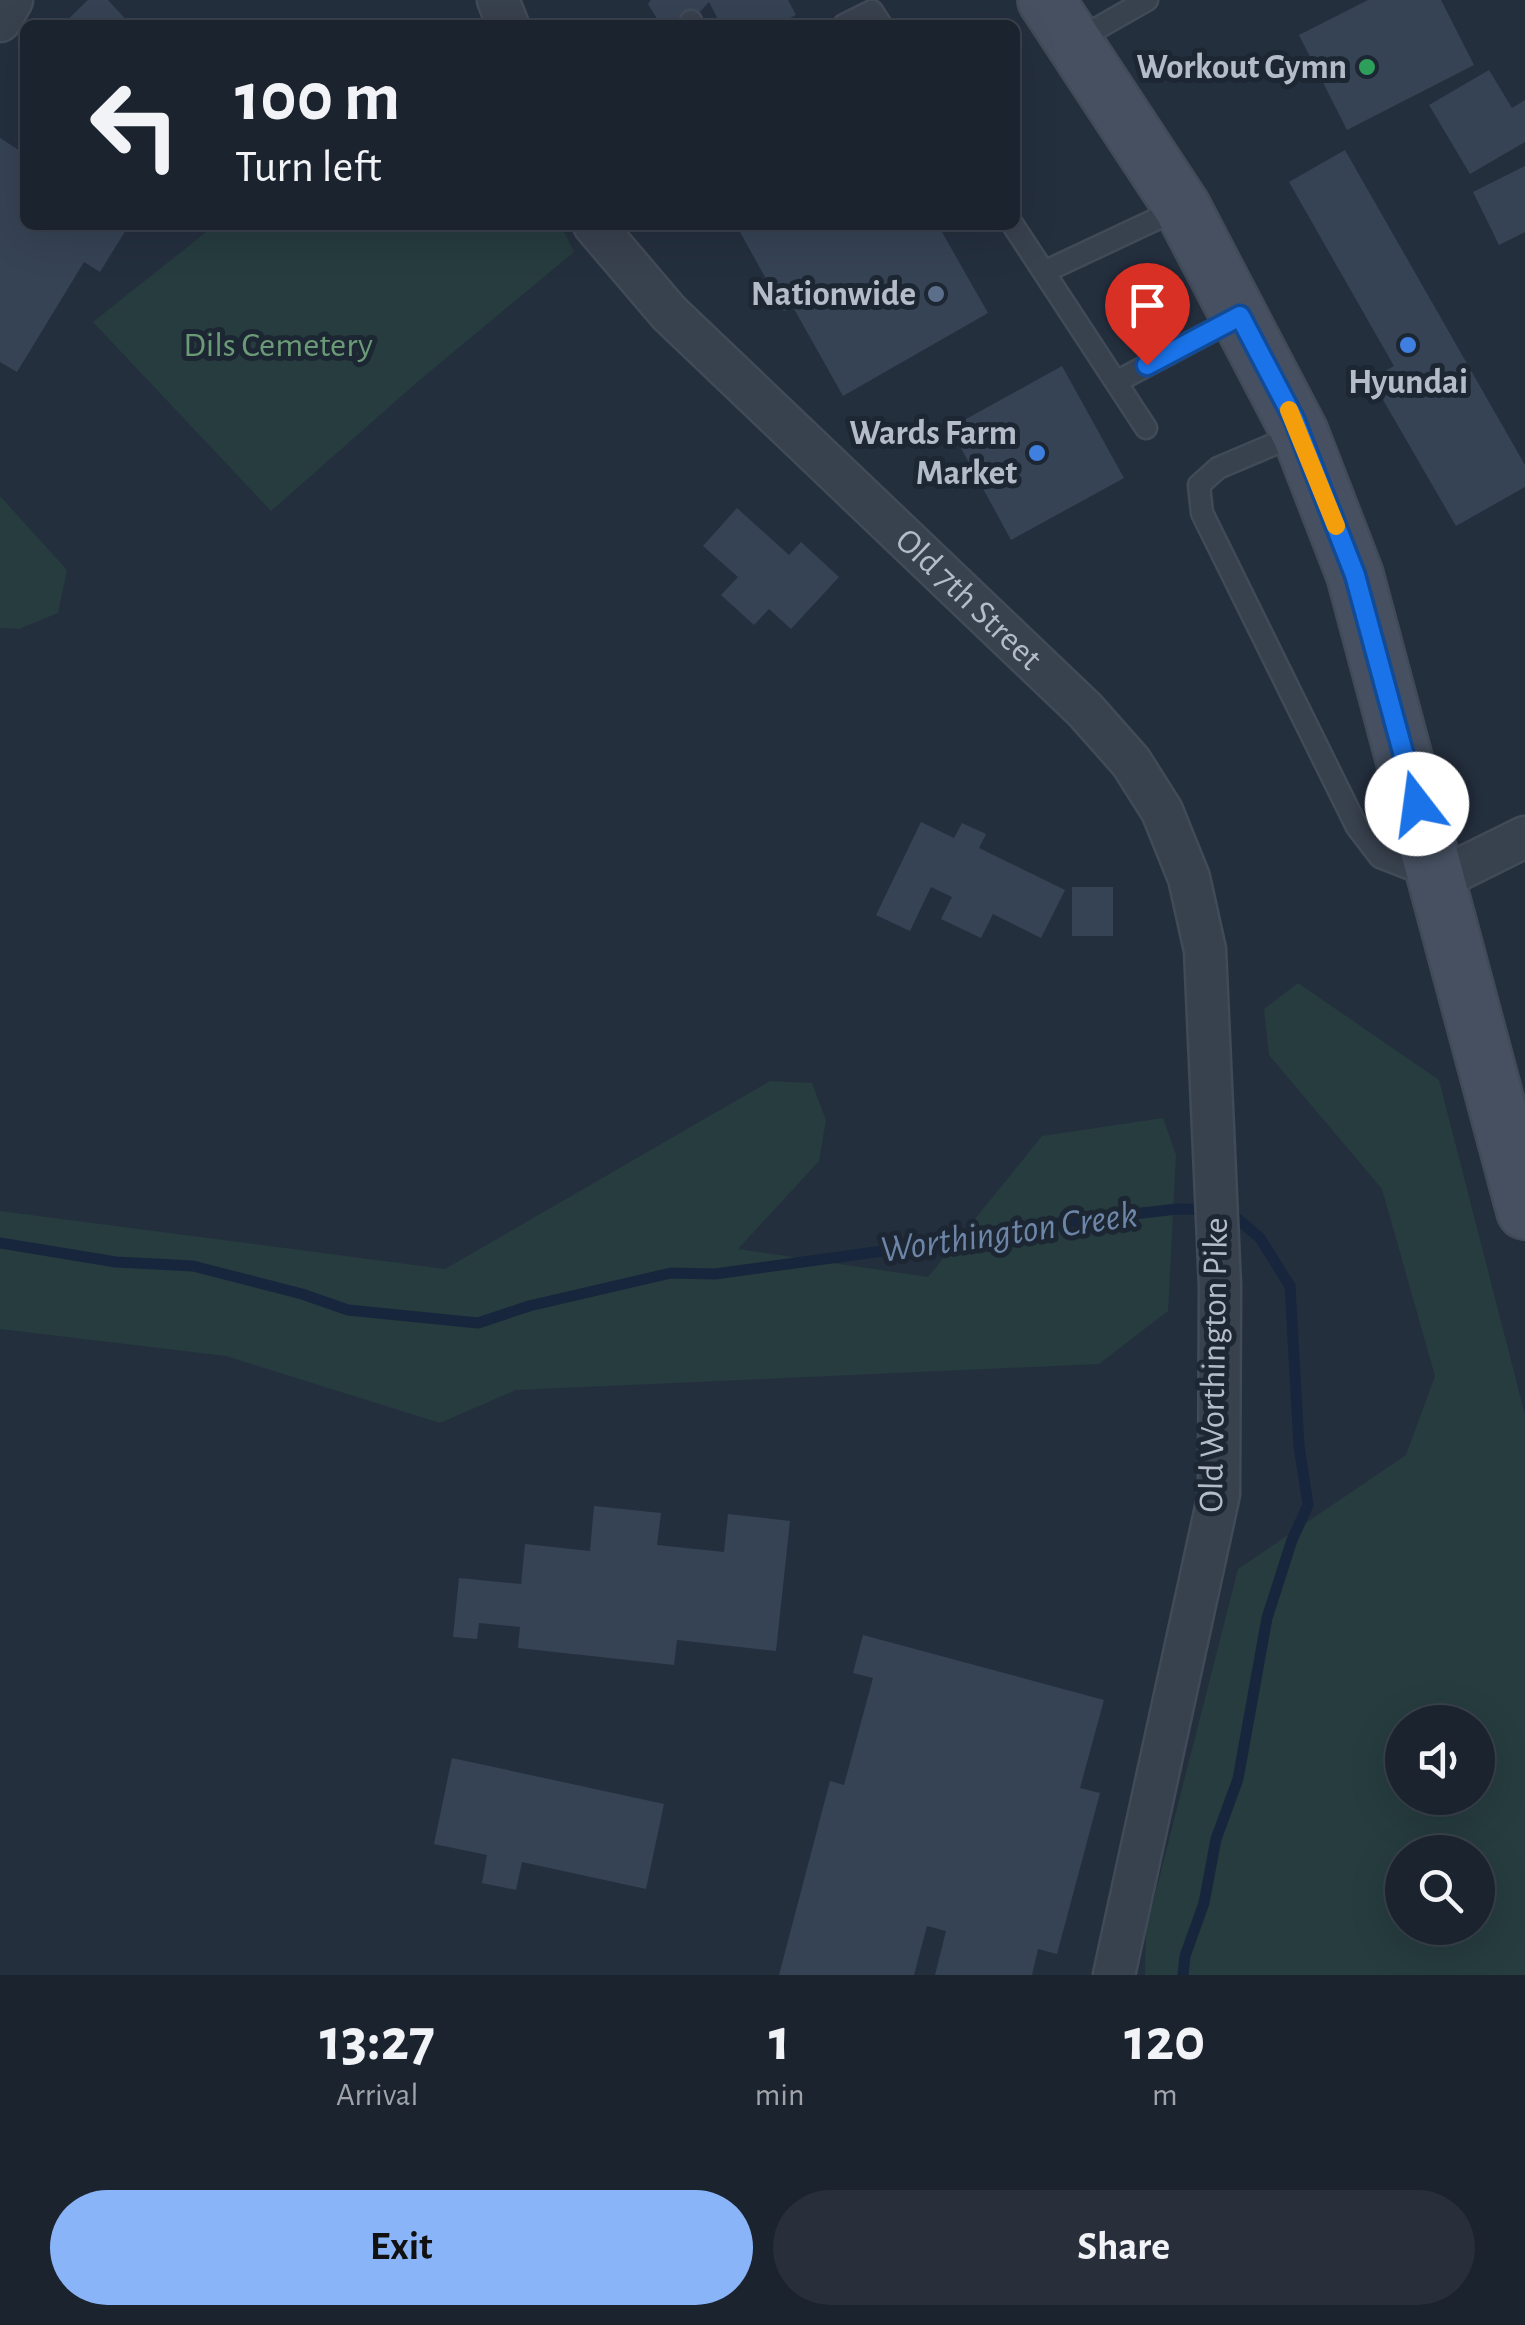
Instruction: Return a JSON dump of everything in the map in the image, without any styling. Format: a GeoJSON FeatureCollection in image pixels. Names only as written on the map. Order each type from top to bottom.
{"type":"FeatureCollection","features":[{"type":"Feature","properties":{"kind":"main road"},"geometry":{"type":"LineString","coordinates":[[1060,21],[1182,207],[1300,433],[1355,575],[1525,1211]]}},
{"type":"Feature","properties":{"kind":"street"},"geometry":{"type":"LineString","coordinates":[[0,20],[12,0]]}},
{"type":"Feature","properties":{"kind":"street","name":"Old 7th Street"},"geometry":{"type":"LineString","coordinates":[[598,230],[669,313],[1085,710],[1131,762],[1162,811]]}},
{"type":"Feature","properties":{"kind":"street","name":"Old Worthington Pike"},"geometry":{"type":"LineString","coordinates":[[1114,1975],[1219,1494],[1220,1286],[1205,950],[1189,878],[1162,811]]}},
{"type":"Feature","properties":{"kind":"street"},"geometry":{"type":"LineString","coordinates":[[1438,880],[1525,837]]}},
{"type":"Feature","properties":{"kind":"lane"},"geometry":{"type":"LineString","coordinates":[[1060,21],[1147,0]]}},
{"type":"Feature","properties":{"kind":"lane"},"geometry":{"type":"LineString","coordinates":[[1044,272],[1182,207]]}},
{"type":"Feature","properties":{"kind":"lane"},"geometry":{"type":"LineString","coordinates":[[1016,230],[1146,428]]}},
{"type":"Feature","properties":{"kind":"lane"},"geometry":{"type":"LineString","coordinates":[[1116,382],[1240,316]]}},
{"type":"Feature","properties":{"kind":"lane"},"geometry":{"type":"LineString","coordinates":[[1300,433],[1218,468],[1198,485],[1202,513],[1358,827],[1380,856],[1438,880]]}},
{"type":"Feature","properties":{"kind":"green space","name":"Dils Cemetery"},"geometry":{"type":"Polygon","coordinates":[[[209,230],[563,230],[574,252],[271,511],[93,322],[209,230]]]}},
{"type":"Feature","properties":{"kind":"green space"},"geometry":{"type":"Polygon","coordinates":[[[0,496],[67,570],[58,613],[19,629],[0,628],[0,496]]]}},
{"type":"Feature","properties":{"kind":"green space"},"geometry":{"type":"Polygon","coordinates":[[[1298,983],[1439,1080],[1525,1415],[1525,1975],[1145,1975],[1146,1930],[1238,1569],[1406,1455],[1435,1376],[1382,1189],[1269,1055],[1264,1009],[1298,983]]]}},
{"type":"Feature","properties":{"kind":"green space"},"geometry":{"type":"Polygon","coordinates":[[[770,1081],[812,1083],[826,1120],[819,1161],[738,1249],[928,1277],[1042,1136],[1163,1118],[1176,1155],[1168,1311],[1099,1364],[516,1390],[440,1423],[226,1356],[0,1329],[0,1211],[445,1269],[770,1081]]]}},
{"type":"Feature","properties":{"kind":"building"},"geometry":{"type":"Polygon","coordinates":[[[88,0],[108,0],[126,20],[67,20],[88,0]]]}},
{"type":"Feature","properties":{"kind":"building"},"geometry":{"type":"Polygon","coordinates":[[[651,0],[788,0],[796,15],[786,20],[718,20],[709,2],[693,20],[658,20],[648,4],[651,0]]]}},
{"type":"Feature","properties":{"kind":"building"},"geometry":{"type":"Polygon","coordinates":[[[1368,0],[1441,0],[1474,65],[1347,130],[1299,35],[1368,0]]]}},
{"type":"Feature","properties":{"kind":"building"},"geometry":{"type":"Polygon","coordinates":[[[1489,70],[1512,108],[1525,100],[1525,142],[1470,174],[1429,105],[1489,70]]]}},
{"type":"Feature","properties":{"kind":"building"},"geometry":{"type":"Polygon","coordinates":[[[0,138],[20,151],[20,230],[126,230],[100,272],[84,262],[17,372],[0,362],[0,138]]]}},
{"type":"Feature","properties":{"kind":"building"},"geometry":{"type":"Polygon","coordinates":[[[1345,150],[1525,465],[1525,487],[1456,526],[1371,379],[1394,366],[1289,182],[1345,150]]]}},
{"type":"Feature","properties":{"kind":"building"},"geometry":{"type":"Polygon","coordinates":[[[1525,166],[1525,232],[1499,245],[1473,192],[1525,166]]]}},
{"type":"Feature","properties":{"kind":"building"},"geometry":{"type":"Polygon","coordinates":[[[739,230],[941,230],[988,313],[843,396],[793,307],[784,311],[739,230]]]}},
{"type":"Feature","properties":{"kind":"building","name":"Wards Farm Market"},"geometry":{"type":"Polygon","coordinates":[[[1062,366],[1124,478],[1011,540],[950,428],[1062,366]]]}},
{"type":"Feature","properties":{"kind":"building"},"geometry":{"type":"Polygon","coordinates":[[[737,508],[789,555],[801,542],[839,577],[791,629],[769,609],[754,625],[721,595],[738,577],[703,546],[737,508]]]}},
{"type":"Feature","properties":{"kind":"building"},"geometry":{"type":"Polygon","coordinates":[[[921,822],[954,838],[962,823],[986,834],[979,848],[1065,890],[1041,938],[993,914],[981,938],[941,919],[952,897],[931,887],[910,931],[876,915],[921,822]]]}},
{"type":"Feature","properties":{"kind":"building"},"geometry":{"type":"Polygon","coordinates":[[[1072,887],[1113,887],[1113,936],[1072,936],[1072,887]]]}},
{"type":"Feature","properties":{"kind":"building"},"geometry":{"type":"Polygon","coordinates":[[[594,1506],[661,1513],[657,1545],[724,1552],[728,1514],[790,1521],[776,1651],[677,1640],[674,1665],[518,1648],[520,1627],[479,1623],[477,1639],[453,1637],[459,1578],[521,1584],[525,1544],[590,1551],[594,1506]]]}},
{"type":"Feature","properties":{"kind":"building"},"geometry":{"type":"Polygon","coordinates":[[[863,1635],[1104,1700],[1080,1788],[1100,1793],[1057,1954],[1038,1949],[1032,1975],[935,1975],[946,1931],[927,1926],[914,1975],[779,1975],[830,1781],[844,1785],[873,1678],[853,1673],[863,1635]]]}},
{"type":"Feature","properties":{"kind":"building"},"geometry":{"type":"Polygon","coordinates":[[[452,1758],[664,1804],[646,1889],[522,1862],[516,1890],[482,1883],[487,1855],[434,1844],[452,1758]]]}},
{"type":"Feature","properties":{"kind":"waterway","name":"Worthington Creek"},"geometry":{"type":"LineString","coordinates":[[0,1243],[116,1262],[193,1266],[348,1310],[478,1323],[529,1306],[671,1273],[715,1274],[981,1233],[1177,1209],[1227,1210],[1260,1238],[1290,1286],[1299,1446],[1308,1505],[1292,1540],[1267,1618],[1238,1779],[1216,1839],[1204,1903],[1185,1956],[1183,1975]]}},
{"type":"Feature","properties":{"kind":"slow traffic"},"geometry":{"type":"LineString","coordinates":[[1289,410],[1336,526]]}},
{"type":"Feature","properties":{"kind":"place","name":"Workout Gymn"},"geometry":{"type":"Point","coordinates":[1367,67]}},
{"type":"Feature","properties":{"kind":"place","name":"Nationwide"},"geometry":{"type":"Point","coordinates":[936,294]}},
{"type":"Feature","properties":{"kind":"place","name":"Hyundai"},"geometry":{"type":"Point","coordinates":[1408,345]}},
{"type":"Feature","properties":{"kind":"place","name":"Wards Farm Market"},"geometry":{"type":"Point","coordinates":[1037,453]}},
{"type":"Feature","properties":{"kind":"route"},"geometry":{"type":"LineString","coordinates":[[1147,365],[1240,316],[1294,419],[1355,575],[1417,804]]}}]}
